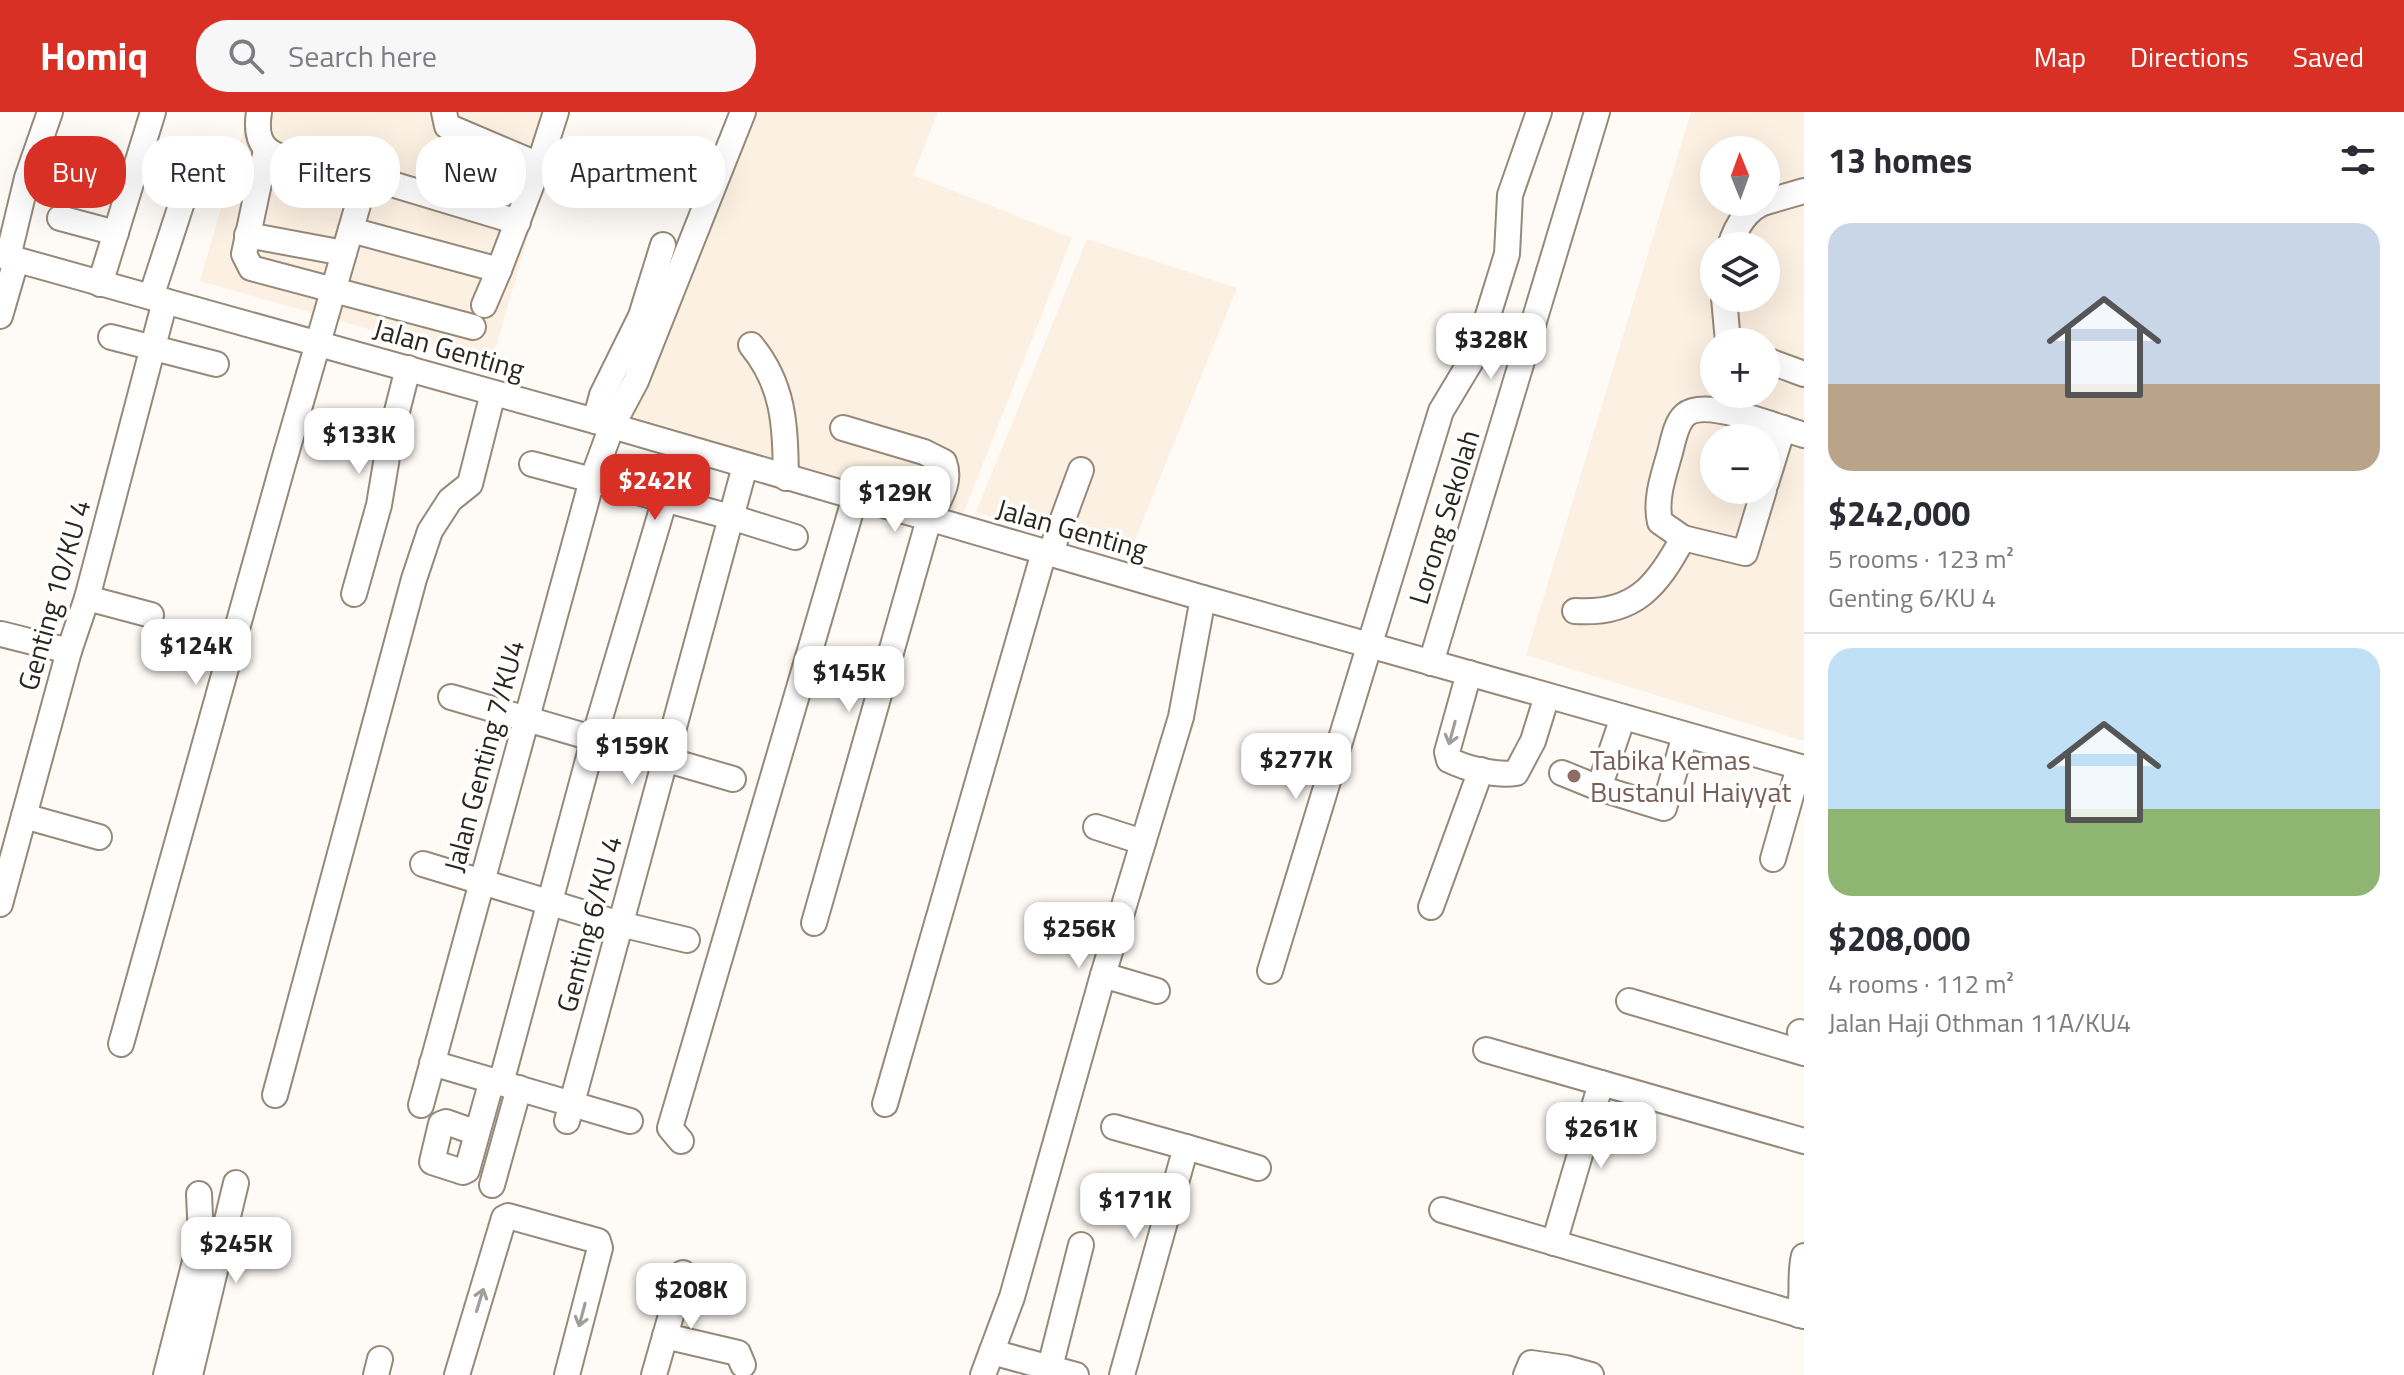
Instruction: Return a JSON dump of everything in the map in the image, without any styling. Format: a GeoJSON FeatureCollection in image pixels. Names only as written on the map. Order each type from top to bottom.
{"type":"FeatureCollection","features":[{"type":"Feature","properties":{"kind":"street"},"geometry":{"type":"LineString","coordinates":[[1,308],[8,257],[27,178],[50,112]]}},
{"type":"Feature","properties":{"kind":"street"},"geometry":{"type":"LineString","coordinates":[[100,284],[153,112]]}},
{"type":"Feature","properties":{"kind":"street"},"geometry":{"type":"LineString","coordinates":[[259,112],[257,125],[261,143],[270,152]]}},
{"type":"Feature","properties":{"kind":"street"},"geometry":{"type":"LineString","coordinates":[[444,112],[447,126],[539,165]]}},
{"type":"Feature","properties":{"kind":"street"},"geometry":{"type":"LineString","coordinates":[[266,150],[244,254],[251,268],[332,292],[479,316],[518,222],[556,112]]}},
{"type":"Feature","properties":{"kind":"street"},"geometry":{"type":"LineString","coordinates":[[604,423],[636,381],[743,112]]}},
{"type":"Feature","properties":{"kind":"street"},"geometry":{"type":"LineString","coordinates":[[1270,971],[1441,411],[1477,351],[1507,254],[1510,195],[1539,112]]}},
{"type":"Feature","properties":{"kind":"street","name":"Lorong Sekolah"},"geometry":{"type":"LineString","coordinates":[[1431,663],[1597,112]]}},
{"type":"Feature","properties":{"kind":"street"},"geometry":{"type":"LineString","coordinates":[[400,187],[518,222]]}},
{"type":"Feature","properties":{"kind":"street"},"geometry":{"type":"LineString","coordinates":[[1780,198],[1804,191]]}},
{"type":"Feature","properties":{"kind":"street","name":"Genting 10/KU 4"},"geometry":{"type":"LineString","coordinates":[[0,904],[6,859],[24,816],[69,651],[87,598],[152,349],[158,299],[181,208]]}},
{"type":"Feature","properties":{"kind":"street"},"geometry":{"type":"LineString","coordinates":[[121,1044],[356,208]]}},
{"type":"Feature","properties":{"kind":"street"},"geometry":{"type":"LineString","coordinates":[[60,218],[116,233]]}},
{"type":"Feature","properties":{"kind":"street"},"geometry":{"type":"LineString","coordinates":[[247,235],[347,242],[499,270]]}},
{"type":"Feature","properties":{"kind":"street"},"geometry":{"type":"LineString","coordinates":[[604,423],[602,395],[641,316],[663,245]]}},
{"type":"Feature","properties":{"kind":"street","name":"Jalan Genting"},"geometry":{"type":"LineString","coordinates":[[8,257],[604,423],[786,478],[1802,768]]}},
{"type":"Feature","properties":{"kind":"street"},"geometry":{"type":"LineString","coordinates":[[111,337],[216,364]]}},
{"type":"Feature","properties":{"kind":"street"},"geometry":{"type":"LineString","coordinates":[[751,345],[767,364],[779,394],[786,478]]}},
{"type":"Feature","properties":{"kind":"street"},"geometry":{"type":"LineString","coordinates":[[1780,365],[1804,374]]}},
{"type":"Feature","properties":{"kind":"street"},"geometry":{"type":"LineString","coordinates":[[354,594],[379,505],[390,439],[408,368]]}},
{"type":"Feature","properties":{"kind":"street"},"geometry":{"type":"LineString","coordinates":[[275,1095],[414,579],[430,531],[450,500],[470,484],[493,393]]}},
{"type":"Feature","properties":{"kind":"street"},"geometry":{"type":"LineString","coordinates":[[1760,504],[1745,553],[1683,538],[1660,522],[1657,508],[1677,428],[1685,415],[1701,409],[1741,415],[1793,432],[1780,457]]}},
{"type":"Feature","properties":{"kind":"street","name":"Jalan Genting 7/KU4"},"geometry":{"type":"LineString","coordinates":[[421,1105],[592,480],[604,423]]}},
{"type":"Feature","properties":{"kind":"street"},"geometry":{"type":"LineString","coordinates":[[814,923],[929,519],[947,484],[948,471],[944,462],[924,452],[843,428]]}},
{"type":"Feature","properties":{"kind":"street"},"geometry":{"type":"LineString","coordinates":[[532,464],[795,537]]}},
{"type":"Feature","properties":{"kind":"street","name":"Genting 6/KU 4"},"geometry":{"type":"LineString","coordinates":[[569,1112],[745,466]]}},
{"type":"Feature","properties":{"kind":"street"},"geometry":{"type":"LineString","coordinates":[[885,1104],[1047,553],[1081,470]]}},
{"type":"Feature","properties":{"kind":"street"},"geometry":{"type":"LineString","coordinates":[[681,1141],[670,1128],[855,497]]}},
{"type":"Feature","properties":{"kind":"street"},"geometry":{"type":"LineString","coordinates":[[492,1185],[504,1084],[550,901],[594,738],[665,499]]}},
{"type":"Feature","properties":{"kind":"street"},"geometry":{"type":"LineString","coordinates":[[1575,611],[1617,609],[1634,602],[1648,591],[1673,559],[1683,538]]}},
{"type":"Feature","properties":{"kind":"street"},"geometry":{"type":"LineString","coordinates":[[87,598],[151,615]]}},
{"type":"Feature","properties":{"kind":"street"},"geometry":{"type":"LineString","coordinates":[[983,1375],[1012,1297],[1103,975],[1181,717],[1203,598]]}},
{"type":"Feature","properties":{"kind":"street"},"geometry":{"type":"LineString","coordinates":[[1,634],[69,651]]}},
{"type":"Feature","properties":{"kind":"street"},"geometry":{"type":"LineString","coordinates":[[1469,673],[1447,752],[1449,760],[1481,770],[1516,773],[1533,741],[1547,696]]}},
{"type":"Feature","properties":{"kind":"street"},"geometry":{"type":"LineString","coordinates":[[451,697],[733,779]]}},
{"type":"Feature","properties":{"kind":"street"},"geometry":{"type":"LineString","coordinates":[[1599,788],[1623,717]]}},
{"type":"Feature","properties":{"kind":"street"},"geometry":{"type":"LineString","coordinates":[[1562,773],[1664,808],[1685,735]]}},
{"type":"Feature","properties":{"kind":"street"},"geometry":{"type":"LineString","coordinates":[[1773,859],[1796,808],[1802,768]]}},
{"type":"Feature","properties":{"kind":"street"},"geometry":{"type":"LineString","coordinates":[[1431,907],[1481,770]]}},
{"type":"Feature","properties":{"kind":"street"},"geometry":{"type":"LineString","coordinates":[[24,816],[99,837]]}},
{"type":"Feature","properties":{"kind":"street"},"geometry":{"type":"LineString","coordinates":[[1096,827],[1143,842]]}},
{"type":"Feature","properties":{"kind":"street"},"geometry":{"type":"LineString","coordinates":[[423,864],[620,924],[687,940]]}},
{"type":"Feature","properties":{"kind":"street"},"geometry":{"type":"LineString","coordinates":[[1103,975],[1157,991]]}},
{"type":"Feature","properties":{"kind":"street"},"geometry":{"type":"LineString","coordinates":[[1629,1001],[1803,1039]]}},
{"type":"Feature","properties":{"kind":"street"},"geometry":{"type":"LineString","coordinates":[[1486,1050],[1804,1141]]}},
{"type":"Feature","properties":{"kind":"street"},"geometry":{"type":"LineString","coordinates":[[432,1063],[504,1084],[569,1112],[630,1121]]}},
{"type":"Feature","properties":{"kind":"street"},"geometry":{"type":"LineString","coordinates":[[1554,1243],[1601,1083]]}},
{"type":"Feature","properties":{"kind":"street"},"geometry":{"type":"LineString","coordinates":[[477,1133],[504,1084]]}},
{"type":"Feature","properties":{"kind":"street"},"geometry":{"type":"LineString","coordinates":[[1114,1127],[1258,1168]]}},
{"type":"Feature","properties":{"kind":"street"},"geometry":{"type":"LineString","coordinates":[[1122,1375],[1186,1147]]}},
{"type":"Feature","properties":{"kind":"street"},"geometry":{"type":"LineString","coordinates":[[190,1375],[236,1183]]}},
{"type":"Feature","properties":{"kind":"street"},"geometry":{"type":"LineString","coordinates":[[166,1375],[201,1238],[199,1194]]}},
{"type":"Feature","properties":{"kind":"street"},"geometry":{"type":"LineString","coordinates":[[1442,1210],[1802,1315],[1801,1273],[1804,1256]]}},
{"type":"Feature","properties":{"kind":"street"},"geometry":{"type":"LineString","coordinates":[[457,1375],[504,1218],[508,1216],[598,1241],[600,1248],[567,1375]]}},
{"type":"Feature","properties":{"kind":"street"},"geometry":{"type":"LineString","coordinates":[[1049,1371],[1081,1245]]}},
{"type":"Feature","properties":{"kind":"street"},"geometry":{"type":"LineString","coordinates":[[654,1375],[683,1273]]}},
{"type":"Feature","properties":{"kind":"street"},"geometry":{"type":"LineString","coordinates":[[665,1336],[738,1353],[743,1365]]}},
{"type":"Feature","properties":{"kind":"street"},"geometry":{"type":"LineString","coordinates":[[992,1352],[1049,1371],[1076,1375]]}},
{"type":"Feature","properties":{"kind":"street"},"geometry":{"type":"LineString","coordinates":[[1526,1375],[1531,1363],[1591,1375]]}},
{"type":"Feature","properties":{"kind":"shaded area"},"geometry":{"type":"Polygon","coordinates":[[[249,112],[564,112],[557,136],[542,136],[542,188],[491,364],[200,281],[221,208],[254,208],[254,136],[242,136],[249,112]]]}},
{"type":"Feature","properties":{"kind":"shaded area"},"geometry":{"type":"Polygon","coordinates":[[[752,112],[938,112],[913,175],[1072,238],[962,517],[629,415],[713,208],[725,208],[725,179],[752,112]]]}},
{"type":"Feature","properties":{"kind":"shaded area"},"geometry":{"type":"Polygon","coordinates":[[[1691,112],[1804,112],[1804,741],[1526,655],[1691,112]]]}},
{"type":"Feature","properties":{"kind":"shaded area"},"geometry":{"type":"Polygon","coordinates":[[[1087,239],[1237,288],[1128,557],[976,512],[1087,239]]]}},
{"type":"Feature","properties":{"kind":"place","name":"Tabika Kemas Bustanul Haiyyat"},"geometry":{"type":"Point","coordinates":[1574,776]}}]}
